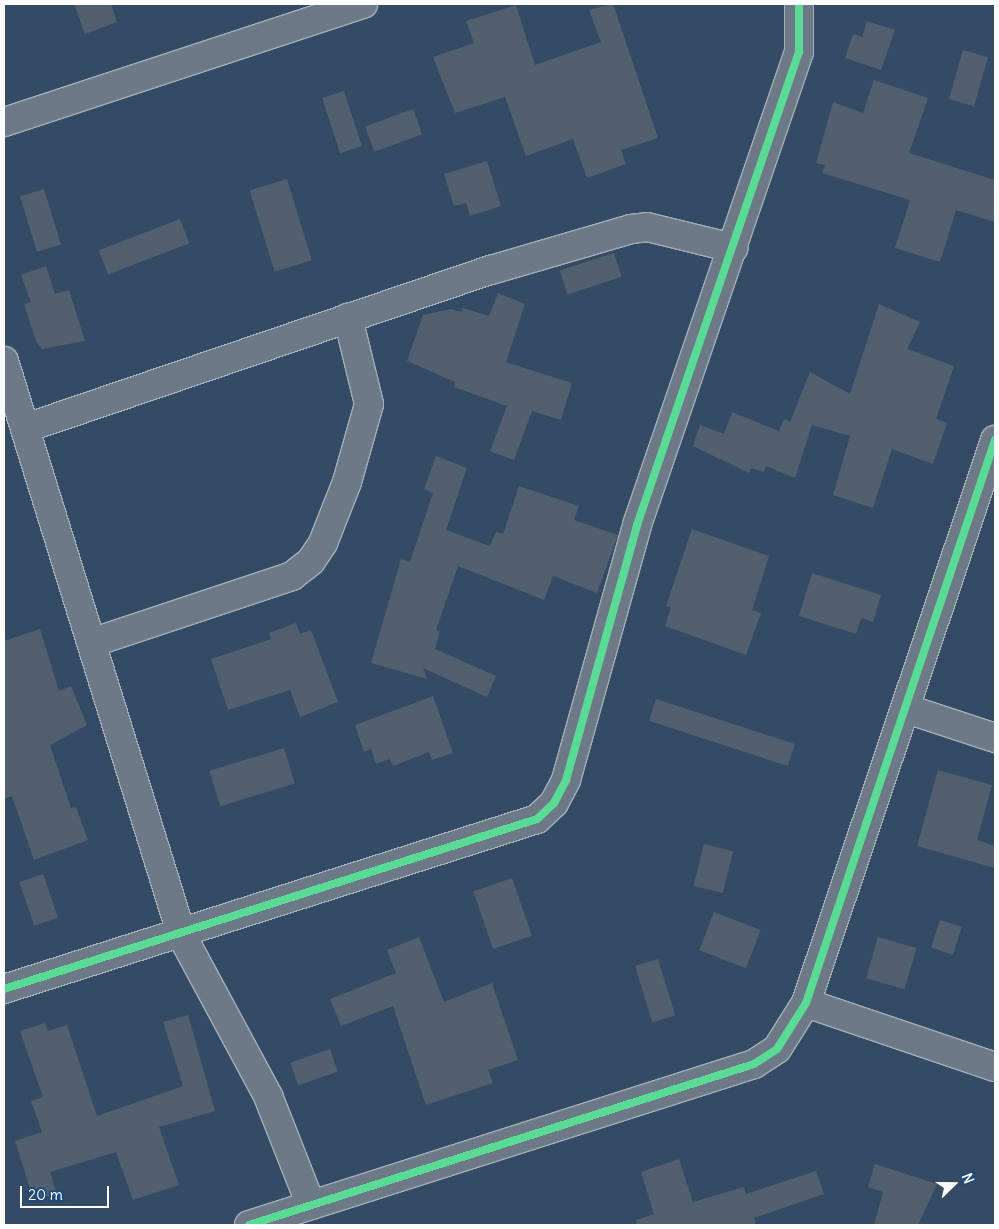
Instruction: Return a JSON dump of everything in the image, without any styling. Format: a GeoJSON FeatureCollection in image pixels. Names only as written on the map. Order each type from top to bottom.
{"type":"FeatureCollection","features":[{"type":"Feature","properties":{"kind":"street"},"geometry":{"type":"LineString","coordinates":[[4,122],[363,4]]}},
{"type":"Feature","properties":{"kind":"street"},"geometry":{"type":"LineString","coordinates":[[4,989],[182,936],[537,819],[554,802],[566,780],[637,525],[799,52],[799,4]]}},
{"type":"Feature","properties":{"kind":"street"},"geometry":{"type":"LineString","coordinates":[[26,428],[348,318],[632,228],[646,227],[733,248]]}},
{"type":"Feature","properties":{"kind":"street"},"geometry":{"type":"LineString","coordinates":[[94,642],[292,576],[311,561],[323,544],[347,482],[369,404],[348,318]]}},
{"type":"Feature","properties":{"kind":"street"},"geometry":{"type":"LineString","coordinates":[[4,361],[94,642],[182,936],[268,1096],[311,1205]]}},
{"type":"Feature","properties":{"kind":"street"},"geometry":{"type":"LineString","coordinates":[[249,1225],[754,1064],[778,1048],[806,1002],[907,709],[995,440]]}},
{"type":"Feature","properties":{"kind":"street"},"geometry":{"type":"LineString","coordinates":[[907,709],[995,738]]}},
{"type":"Feature","properties":{"kind":"street"},"geometry":{"type":"LineString","coordinates":[[806,1002],[995,1067]]}},
{"type":"Feature","properties":{"kind":"building"},"geometry":{"type":"Polygon","coordinates":[[[74,4],[111,4],[117,22],[85,34],[74,4]]]}},
{"type":"Feature","properties":{"kind":"building"},"geometry":{"type":"Polygon","coordinates":[[[613,4],[658,138],[621,150],[626,164],[587,178],[573,139],[526,156],[505,97],[455,113],[433,57],[474,43],[466,21],[516,5],[535,65],[601,42],[589,10],[613,4]]]}},
{"type":"Feature","properties":{"kind":"building"},"geometry":{"type":"Polygon","coordinates":[[[867,21],[895,30],[881,70],[845,58],[853,34],[862,37],[867,21]]]}},
{"type":"Feature","properties":{"kind":"building"},"geometry":{"type":"Polygon","coordinates":[[[963,50],[988,57],[974,106],[949,99],[963,50]]]}},
{"type":"Feature","properties":{"kind":"building"},"geometry":{"type":"Polygon","coordinates":[[[874,80],[928,98],[909,153],[995,180],[995,222],[956,210],[940,262],[895,248],[910,200],[822,173],[825,165],[816,163],[833,102],[863,113],[874,80]]]}},
{"type":"Feature","properties":{"kind":"building"},"geometry":{"type":"Polygon","coordinates":[[[344,91],[362,146],[340,153],[322,98],[344,91]]]}},
{"type":"Feature","properties":{"kind":"building"},"geometry":{"type":"Polygon","coordinates":[[[413,109],[422,134],[374,152],[365,126],[413,109]]]}},
{"type":"Feature","properties":{"kind":"building"},"geometry":{"type":"Polygon","coordinates":[[[487,161],[501,206],[470,216],[466,203],[454,206],[444,174],[487,161]]]}},
{"type":"Feature","properties":{"kind":"building"},"geometry":{"type":"Polygon","coordinates":[[[287,179],[312,260],[275,272],[250,190],[287,179]]]}},
{"type":"Feature","properties":{"kind":"building"},"geometry":{"type":"Polygon","coordinates":[[[44,189],[61,244],[37,252],[20,196],[44,189]]]}},
{"type":"Feature","properties":{"kind":"building"},"geometry":{"type":"Polygon","coordinates":[[[180,219],[189,243],[108,274],[99,250],[180,219]]]}},
{"type":"Feature","properties":{"kind":"building"},"geometry":{"type":"Polygon","coordinates":[[[614,253],[622,277],[568,294],[560,271],[614,253]]]}},
{"type":"Feature","properties":{"kind":"building"},"geometry":{"type":"Polygon","coordinates":[[[46,266],[55,294],[69,290],[85,341],[42,349],[36,341],[24,304],[31,302],[21,275],[46,266]]]}},
{"type":"Feature","properties":{"kind":"building"},"geometry":{"type":"Polygon","coordinates":[[[498,293],[525,304],[506,362],[572,383],[561,420],[532,411],[514,460],[490,451],[507,406],[454,387],[455,382],[407,361],[423,315],[451,309],[461,312],[463,308],[489,316],[498,293]]]}},
{"type":"Feature","properties":{"kind":"building"},"geometry":{"type":"Polygon","coordinates":[[[879,304],[920,322],[907,349],[954,366],[936,419],[947,423],[933,464],[892,449],[873,508],[833,495],[850,436],[812,425],[795,478],[766,466],[764,472],[751,468],[749,473],[693,446],[700,425],[724,434],[732,412],[779,431],[784,419],[790,422],[810,372],[850,394],[879,304]]]}},
{"type":"Feature","properties":{"kind":"building"},"geometry":{"type":"Polygon","coordinates":[[[436,456],[467,468],[446,530],[490,546],[496,532],[503,534],[519,486],[579,506],[574,520],[618,535],[597,593],[553,576],[544,600],[458,566],[436,630],[440,631],[435,649],[496,676],[487,697],[423,668],[427,679],[371,663],[401,559],[410,562],[433,493],[424,489],[436,456]]]}},
{"type":"Feature","properties":{"kind":"building"},"geometry":{"type":"Polygon","coordinates":[[[692,529],[769,556],[752,610],[761,613],[746,655],[665,626],[671,607],[666,606],[692,529]]]}},
{"type":"Feature","properties":{"kind":"building"},"geometry":{"type":"Polygon","coordinates":[[[812,573],[881,595],[873,622],[861,618],[856,634],[799,616],[812,573]]]}},
{"type":"Feature","properties":{"kind":"building"},"geometry":{"type":"Polygon","coordinates":[[[296,623],[300,634],[311,630],[338,702],[300,717],[290,690],[228,710],[211,659],[271,639],[269,633],[296,623]]]}},
{"type":"Feature","properties":{"kind":"building"},"geometry":{"type":"Polygon","coordinates":[[[40,629],[59,691],[71,686],[87,725],[50,745],[71,808],[76,807],[88,840],[34,860],[12,796],[4,799],[4,641],[40,629]]]}},
{"type":"Feature","properties":{"kind":"building"},"geometry":{"type":"Polygon","coordinates":[[[433,696],[453,753],[432,760],[429,752],[393,766],[390,759],[376,764],[371,749],[364,752],[355,725],[433,696]]]}},
{"type":"Feature","properties":{"kind":"building"},"geometry":{"type":"Polygon","coordinates":[[[656,699],[795,744],[788,766],[649,721],[656,699]]]}},
{"type":"Feature","properties":{"kind":"building"},"geometry":{"type":"Polygon","coordinates":[[[284,748],[295,783],[220,806],[209,771],[284,748]]]}},
{"type":"Feature","properties":{"kind":"building"},"geometry":{"type":"Polygon","coordinates":[[[938,770],[992,785],[977,840],[995,846],[995,868],[917,846],[938,770]]]}},
{"type":"Feature","properties":{"kind":"building"},"geometry":{"type":"Polygon","coordinates":[[[704,844],[733,851],[723,893],[694,886],[704,844]]]}},
{"type":"Feature","properties":{"kind":"building"},"geometry":{"type":"Polygon","coordinates":[[[43,874],[58,917],[34,926],[19,882],[43,874]]]}},
{"type":"Feature","properties":{"kind":"building"},"geometry":{"type":"Polygon","coordinates":[[[512,878],[532,936],[493,949],[473,891],[512,878]]]}},
{"type":"Feature","properties":{"kind":"building"},"geometry":{"type":"Polygon","coordinates":[[[714,912],[761,930],[746,968],[699,950],[714,912]]]}},
{"type":"Feature","properties":{"kind":"building"},"geometry":{"type":"Polygon","coordinates":[[[940,920],[962,927],[953,955],[931,948],[940,920]]]}},
{"type":"Feature","properties":{"kind":"building"},"geometry":{"type":"Polygon","coordinates":[[[419,937],[444,1002],[492,983],[518,1060],[488,1070],[493,1083],[426,1105],[393,1006],[341,1026],[330,999],[396,973],[387,950],[419,937]]]}},
{"type":"Feature","properties":{"kind":"building"},"geometry":{"type":"Polygon","coordinates":[[[878,937],[916,948],[905,989],[866,978],[878,937]]]}},
{"type":"Feature","properties":{"kind":"building"},"geometry":{"type":"Polygon","coordinates":[[[658,959],[675,1015],[652,1022],[635,966],[658,959]]]}},
{"type":"Feature","properties":{"kind":"building"},"geometry":{"type":"Polygon","coordinates":[[[188,1015],[215,1111],[159,1127],[179,1185],[133,1200],[116,1152],[50,1172],[57,1194],[34,1201],[15,1141],[42,1132],[31,1101],[43,1097],[20,1031],[45,1023],[48,1031],[67,1025],[97,1116],[183,1086],[163,1022],[188,1015]]]}},
{"type":"Feature","properties":{"kind":"building"},"geometry":{"type":"Polygon","coordinates":[[[330,1049],[338,1072],[298,1085],[290,1063],[330,1049]]]}},
{"type":"Feature","properties":{"kind":"building"},"geometry":{"type":"Polygon","coordinates":[[[679,1159],[693,1202],[744,1187],[746,1194],[816,1171],[824,1194],[754,1218],[756,1225],[637,1225],[636,1220],[654,1214],[641,1172],[679,1159]]]}},
{"type":"Feature","properties":{"kind":"building"},"geometry":{"type":"Polygon","coordinates":[[[875,1164],[937,1184],[918,1225],[874,1225],[883,1192],[868,1187],[875,1164]]]}},
{"type":"Feature","properties":{"kind":"cycle path"},"geometry":{"type":"LineString","coordinates":[[4,989],[537,819],[554,803],[566,780],[637,525],[799,52],[799,4]]}},
{"type":"Feature","properties":{"kind":"cycle path"},"geometry":{"type":"LineString","coordinates":[[249,1225],[754,1064],[777,1049],[806,1003],[995,440]]}}]}
